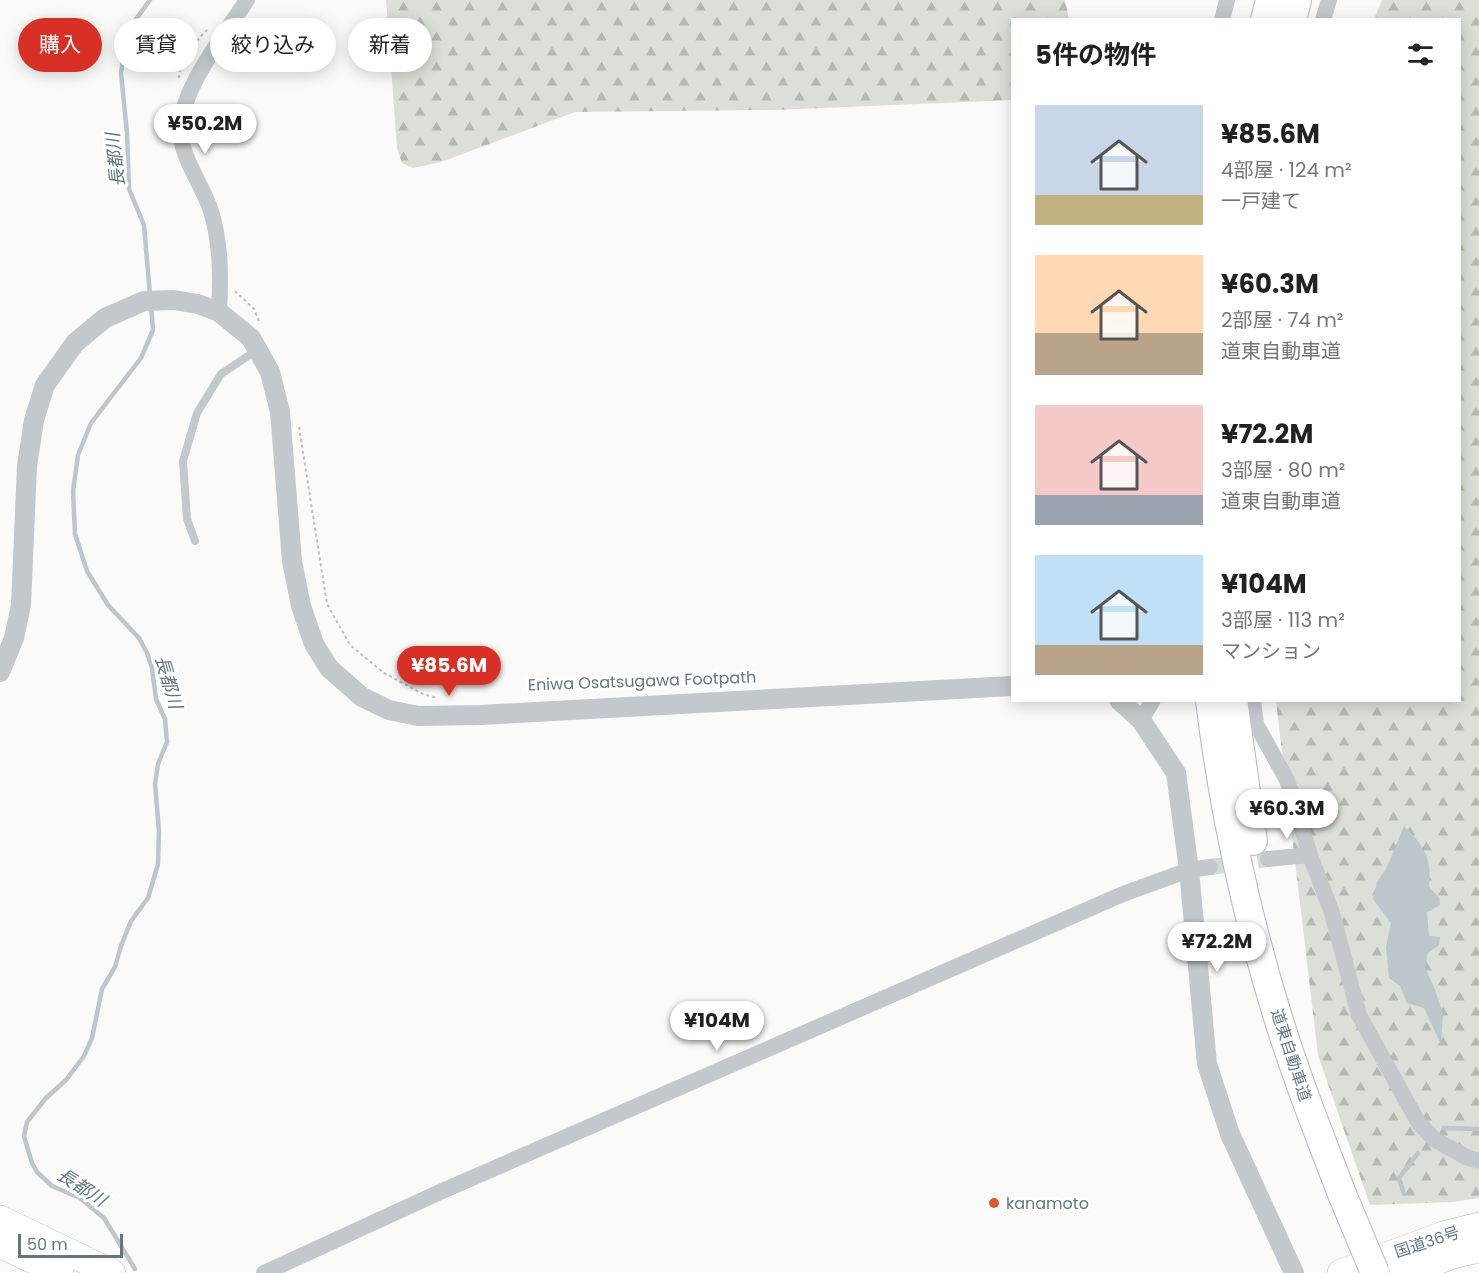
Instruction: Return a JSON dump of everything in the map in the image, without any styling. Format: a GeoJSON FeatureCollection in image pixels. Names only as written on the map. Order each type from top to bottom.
{"type":"FeatureCollection","features":[{"type":"Feature","properties":{"kind":"highway"},"geometry":{"type":"LineString","coordinates":[[1266,18],[1270,0]]}},
{"type":"Feature","properties":{"kind":"highway"},"geometry":{"type":"LineString","coordinates":[[1292,18],[1297,0]]}},
{"type":"Feature","properties":{"kind":"highway","name":"道東自動車道"},"geometry":{"type":"LineString","coordinates":[[1210,702],[1217,758],[1246,895],[1271,992],[1299,1081],[1375,1273]]}},
{"type":"Feature","properties":{"kind":"highway","name":"道東自動車道"},"geometry":{"type":"LineString","coordinates":[[1233,702],[1260,890],[1282,986],[1342,1194]]}},
{"type":"Feature","properties":{"kind":"highway"},"geometry":{"type":"LineString","coordinates":[[0,1219],[112,1273]]}},
{"type":"Feature","properties":{"kind":"highway","name":"国道36号"},"geometry":{"type":"LineString","coordinates":[[1341,1273],[1443,1235],[1479,1226]]}},
{"type":"Feature","properties":{"kind":"highway"},"geometry":{"type":"LineString","coordinates":[[0,1244],[60,1273]]}},
{"type":"Feature","properties":{"kind":"highway","name":"国道36号"},"geometry":{"type":"LineString","coordinates":[[1403,1273],[1456,1254],[1479,1249]]}},
{"type":"Feature","properties":{"kind":"street"},"geometry":{"type":"LineString","coordinates":[[219,312],[220,252],[211,210],[184,151],[180,122],[190,88],[247,0]]}},
{"type":"Feature","properties":{"kind":"street"},"geometry":{"type":"LineString","coordinates":[[1222,18],[1227,0]]}},
{"type":"Feature","properties":{"kind":"street"},"geometry":{"type":"LineString","coordinates":[[1324,18],[1329,0]]}},
{"type":"Feature","properties":{"kind":"street"},"geometry":{"type":"LineString","coordinates":[[0,672],[14,638],[21,605],[27,466],[34,420],[45,385],[75,343],[105,318],[144,301],[174,300],[198,304],[219,312],[251,338],[260,341],[280,412],[292,561],[301,606],[314,644],[329,668],[363,697],[389,710],[418,716],[480,715],[1011,686]]}},
{"type":"Feature","properties":{"kind":"street"},"geometry":{"type":"LineString","coordinates":[[1121,702],[1141,720],[1176,773],[1189,870],[1208,1064],[1230,1134],[1294,1273]]}},
{"type":"Feature","properties":{"kind":"street"},"geometry":{"type":"LineString","coordinates":[[1141,720],[1151,702]]}},
{"type":"Feature","properties":{"kind":"street"},"geometry":{"type":"LineString","coordinates":[[1253,702],[1256,724],[1287,780],[1310,855],[1332,913],[1359,1015],[1418,1122],[1434,1140],[1466,1157],[1479,1161]]}},
{"type":"Feature","properties":{"kind":"street"},"geometry":{"type":"LineString","coordinates":[[1268,859],[1310,855]]}},
{"type":"Feature","properties":{"kind":"street"},"geometry":{"type":"LineString","coordinates":[[264,1273],[451,1188],[1123,894],[1189,870],[1210,867]]}},
{"type":"Feature","properties":{"kind":"lane"},"geometry":{"type":"LineString","coordinates":[[195,541],[187,519],[183,461],[197,413],[221,374],[260,341]]}},
{"type":"Feature","properties":{"kind":"path"},"geometry":{"type":"LineString","coordinates":[[178,78],[179,66],[207,30]]}},
{"type":"Feature","properties":{"kind":"path"},"geometry":{"type":"LineString","coordinates":[[230,286],[254,309],[260,341]]}},
{"type":"Feature","properties":{"kind":"path"},"geometry":{"type":"LineString","coordinates":[[298,419],[327,604],[350,645],[384,673],[423,694],[444,699]]}},
{"type":"Feature","properties":{"kind":"green space"},"geometry":{"type":"Polygon","coordinates":[[[386,0],[1065,0],[1069,18],[1011,18],[1011,100],[775,110],[575,112],[441,162],[413,168],[402,163],[397,148],[391,72],[432,72],[432,18],[387,18],[386,0]]]}},
{"type":"Feature","properties":{"kind":"green space"},"geometry":{"type":"Polygon","coordinates":[[[1382,0],[1479,0],[1479,1198],[1453,1202],[1370,1205],[1318,1055],[1276,702],[1461,702],[1461,18],[1374,18],[1382,0]]]}},
{"type":"Feature","properties":{"kind":"shaded area"},"geometry":{"type":"Polygon","coordinates":[[[1404,826],[1425,853],[1429,867],[1429,886],[1439,898],[1440,905],[1427,912],[1429,936],[1440,937],[1439,945],[1428,953],[1425,968],[1443,1014],[1441,1044],[1424,1008],[1407,1003],[1400,986],[1389,978],[1386,947],[1391,923],[1373,899],[1377,882],[1386,869],[1404,826]]]}},
{"type":"Feature","properties":{"kind":"waterway","name":"長都川"},"geometry":{"type":"LineString","coordinates":[[150,0],[128,30],[121,73],[127,133],[129,189],[144,225],[150,295]]}},
{"type":"Feature","properties":{"kind":"waterway","name":"長都川"},"geometry":{"type":"LineString","coordinates":[[135,1269],[104,1218],[80,1198],[52,1186],[37,1172],[24,1136],[27,1122],[46,1098],[66,1080],[84,1056],[92,1038],[102,989],[115,967],[131,921],[148,898],[158,864],[159,831],[155,784],[158,764],[167,742],[165,719],[156,699],[152,668],[147,653],[139,638],[108,605],[87,571],[75,534],[73,491],[78,455],[91,423],[141,358],[153,330],[151,306]]}},
{"type":"Feature","properties":{"kind":"waterway"},"geometry":{"type":"LineString","coordinates":[[1444,1128],[1479,1129]]}},
{"type":"Feature","properties":{"kind":"waterway"},"geometry":{"type":"LineString","coordinates":[[1404,1194],[1399,1178],[1418,1153]]}},
{"type":"Feature","properties":{"kind":"tunnel"},"geometry":{"type":"LineString","coordinates":[[1210,867],[1268,859]]}},
{"type":"Feature","properties":{"kind":"place","name":"kanamoto"},"geometry":{"type":"Point","coordinates":[994,1203]}}]}
